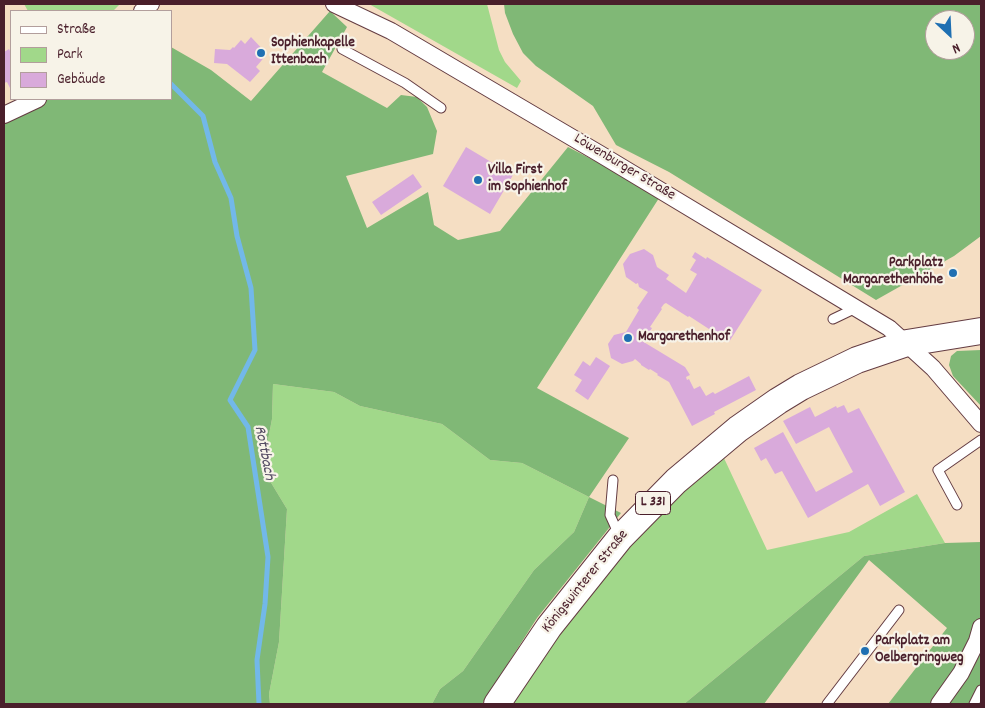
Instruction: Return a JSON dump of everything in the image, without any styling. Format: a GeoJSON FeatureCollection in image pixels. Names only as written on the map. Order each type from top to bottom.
{"type":"FeatureCollection","features":[{"type":"Feature","properties":{"kind":"main road","name":"Königswinterer Straße"},"geometry":{"type":"LineString","coordinates":[[497,704],[549,626],[620,538],[645,511],[689,470],[738,429],[801,387],[857,360],[907,343],[981,331]]}},
{"type":"Feature","properties":{"kind":"street","name":"Löwenburger Straße"},"geometry":{"type":"LineString","coordinates":[[334,4],[390,31],[473,84],[592,148],[889,328],[933,368],[981,424]]}},
{"type":"Feature","properties":{"kind":"street"},"geometry":{"type":"LineString","coordinates":[[4,115],[36,100]]}},
{"type":"Feature","properties":{"kind":"street"},"geometry":{"type":"LineString","coordinates":[[940,704],[961,673],[978,641],[981,627]]}},
{"type":"Feature","properties":{"kind":"lane"},"geometry":{"type":"LineString","coordinates":[[342,49],[405,83],[441,108]]}},
{"type":"Feature","properties":{"kind":"lane"},"geometry":{"type":"LineString","coordinates":[[833,319],[856,308]]}},
{"type":"Feature","properties":{"kind":"lane"},"geometry":{"type":"LineString","coordinates":[[957,505],[938,470],[981,440]]}},
{"type":"Feature","properties":{"kind":"lane"},"geometry":{"type":"LineString","coordinates":[[613,480],[610,515],[620,538]]}},
{"type":"Feature","properties":{"kind":"lane"},"geometry":{"type":"LineString","coordinates":[[827,704],[899,610]]}},
{"type":"Feature","properties":{"kind":"lane"},"geometry":{"type":"LineString","coordinates":[[974,704],[981,690]]}},
{"type":"Feature","properties":{"kind":"green space"},"geometry":{"type":"Polygon","coordinates":[[[24,4],[120,4],[114,10],[27,10],[24,4]]]}},
{"type":"Feature","properties":{"kind":"green space"},"geometry":{"type":"Polygon","coordinates":[[[369,4],[487,4],[499,50],[505,62],[521,81],[517,88],[369,4]]]}},
{"type":"Feature","properties":{"kind":"green space"},"geometry":{"type":"Polygon","coordinates":[[[504,4],[981,4],[981,236],[954,256],[876,300],[669,172],[616,145],[593,106],[536,66],[523,53],[505,13],[504,4]]]}},
{"type":"Feature","properties":{"kind":"green space"},"geometry":{"type":"Polygon","coordinates":[[[330,11],[347,27],[322,72],[387,108],[401,95],[417,97],[427,107],[437,131],[433,154],[346,176],[367,228],[428,192],[434,225],[458,240],[500,231],[568,147],[661,195],[537,388],[629,438],[589,497],[522,463],[490,460],[442,424],[360,406],[334,392],[273,384],[272,419],[266,450],[270,481],[287,509],[279,642],[269,694],[270,704],[4,704],[4,117],[44,100],[172,100],[172,48],[211,70],[251,101],[330,11]]]}},
{"type":"Feature","properties":{"kind":"green space"},"geometry":{"type":"Polygon","coordinates":[[[981,350],[981,406],[953,376],[949,365],[951,356],[957,351],[981,350]]]}},
{"type":"Feature","properties":{"kind":"green space"},"geometry":{"type":"Polygon","coordinates":[[[273,384],[334,392],[360,406],[442,424],[490,460],[522,463],[589,497],[574,532],[534,570],[463,671],[440,689],[432,704],[270,704],[269,694],[279,642],[287,509],[270,481],[266,450],[272,419],[273,384]]]}},
{"type":"Feature","properties":{"kind":"green space"},"geometry":{"type":"Polygon","coordinates":[[[723,456],[767,550],[849,532],[917,494],[945,543],[864,556],[684,704],[506,704],[634,526],[723,456]]]}},
{"type":"Feature","properties":{"kind":"green space"},"geometry":{"type":"Polygon","coordinates":[[[589,497],[621,513],[537,618],[482,704],[432,704],[440,689],[463,671],[534,570],[574,532],[589,497]]]}},
{"type":"Feature","properties":{"kind":"green space"},"geometry":{"type":"Polygon","coordinates":[[[981,542],[981,704],[888,704],[947,628],[869,560],[764,704],[684,704],[864,556],[945,543],[981,542]]]}},
{"type":"Feature","properties":{"kind":"building"},"geometry":{"type":"Polygon","coordinates":[[[251,37],[267,54],[256,67],[260,71],[250,82],[227,64],[214,63],[215,49],[230,50],[241,40],[245,44],[251,37]]]}},
{"type":"Feature","properties":{"kind":"building"},"geometry":{"type":"Polygon","coordinates":[[[9,49],[10,51],[10,88],[7,82],[4,83],[4,52],[9,49]]]}},
{"type":"Feature","properties":{"kind":"building","name":"Villa First im Sophienhof"},"geometry":{"type":"Polygon","coordinates":[[[466,147],[513,175],[490,214],[443,186],[466,147]]]}},
{"type":"Feature","properties":{"kind":"building"},"geometry":{"type":"Polygon","coordinates":[[[413,174],[422,187],[381,215],[372,202],[413,174]]]}},
{"type":"Feature","properties":{"kind":"building","name":"Margarethenhof"},"geometry":{"type":"Polygon","coordinates":[[[644,249],[653,255],[657,267],[669,275],[666,279],[686,293],[697,274],[690,270],[696,260],[692,257],[695,252],[706,259],[707,257],[762,290],[729,342],[666,303],[650,327],[652,328],[646,338],[644,337],[642,341],[685,367],[690,375],[686,377],[687,380],[689,379],[694,389],[700,386],[706,396],[713,392],[715,394],[749,376],[756,390],[692,426],[669,382],[641,365],[635,359],[622,364],[611,358],[608,344],[614,335],[626,332],[639,310],[637,308],[648,292],[639,287],[638,283],[636,284],[626,277],[623,264],[630,254],[644,249]]]}},
{"type":"Feature","properties":{"kind":"building"},"geometry":{"type":"Polygon","coordinates":[[[596,357],[610,366],[588,400],[575,391],[582,380],[574,375],[583,361],[590,366],[596,357]]]}},
{"type":"Feature","properties":{"kind":"building"},"geometry":{"type":"Polygon","coordinates":[[[844,405],[848,413],[859,408],[905,492],[880,506],[868,484],[808,518],[782,471],[775,474],[766,458],[761,461],[754,448],[783,432],[816,492],[853,472],[829,427],[796,444],[783,421],[810,407],[815,417],[836,406],[837,408],[844,405]]]}},
{"type":"Feature","properties":{"kind":"waterway","name":"Rottbach"},"geometry":{"type":"LineString","coordinates":[[172,85],[203,116],[215,162],[231,198],[237,236],[251,288],[255,350],[230,400],[248,427],[268,557],[265,604],[257,660],[259,704]]}},
{"type":"Feature","properties":{"kind":"place","name":"Sophienkapelle Ittenbach"},"geometry":{"type":"Point","coordinates":[261,53]}},
{"type":"Feature","properties":{"kind":"place","name":"Villa First im Sophienhof"},"geometry":{"type":"Point","coordinates":[478,180]}},
{"type":"Feature","properties":{"kind":"place","name":"Parkplatz Margarethenhöhe"},"geometry":{"type":"Point","coordinates":[953,273]}},
{"type":"Feature","properties":{"kind":"place","name":"Margarethenhof"},"geometry":{"type":"Point","coordinates":[628,338]}},
{"type":"Feature","properties":{"kind":"place","name":"Parkplatz am Oelbergringweg"},"geometry":{"type":"Point","coordinates":[865,651]}}]}
